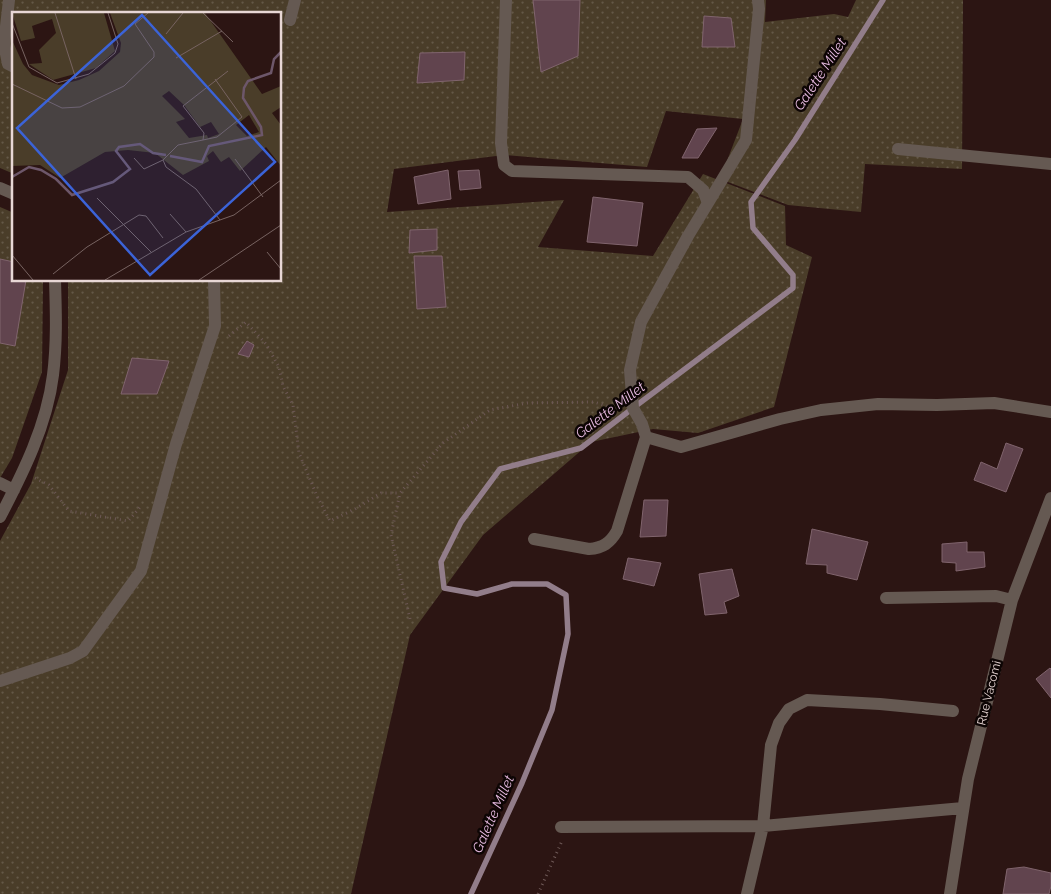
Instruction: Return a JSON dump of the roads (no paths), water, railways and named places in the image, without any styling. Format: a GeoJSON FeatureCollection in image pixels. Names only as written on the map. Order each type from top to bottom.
{"type":"FeatureCollection","features":[{"type":"Feature","properties":{"kind":"street"},"geometry":{"type":"LineString","coordinates":[[8,0],[4,44],[8,64],[12,66]]}},
{"type":"Feature","properties":{"kind":"street"},"geometry":{"type":"LineString","coordinates":[[290,20],[295,0]]}},
{"type":"Feature","properties":{"kind":"street"},"geometry":{"type":"LineString","coordinates":[[506,0],[501,144],[504,165],[512,171],[688,177],[704,190],[708,203]]}},
{"type":"Feature","properties":{"kind":"street"},"geometry":{"type":"LineString","coordinates":[[534,539],[589,549],[605,545],[612,540],[617,531],[646,437],[642,424],[633,408],[630,370],[641,322],[688,236],[746,140],[758,0]]}},
{"type":"Feature","properties":{"kind":"street"},"geometry":{"type":"LineString","coordinates":[[898,149],[1051,164]]}},
{"type":"Feature","properties":{"kind":"street"},"geometry":{"type":"LineString","coordinates":[[0,188],[12,193]]}},
{"type":"Feature","properties":{"kind":"street"},"geometry":{"type":"LineString","coordinates":[[0,517],[24,472],[43,417],[53,377],[56,342],[55,281]]}},
{"type":"Feature","properties":{"kind":"street"},"geometry":{"type":"LineString","coordinates":[[0,681],[70,658],[83,651],[142,571],[176,444],[215,326],[214,281]]}},
{"type":"Feature","properties":{"kind":"street"},"geometry":{"type":"LineString","coordinates":[[646,437],[681,447],[780,419],[821,410],[878,404],[937,406],[994,402],[1051,412]]}},
{"type":"Feature","properties":{"kind":"street"},"geometry":{"type":"LineString","coordinates":[[0,483],[14,490]]}},
{"type":"Feature","properties":{"kind":"street","name":"Rue Vacomi"},"geometry":{"type":"LineString","coordinates":[[950,894],[968,779],[1012,600],[1051,498]]}},
{"type":"Feature","properties":{"kind":"street"},"geometry":{"type":"LineString","coordinates":[[886,598],[996,596],[1012,600]]}},
{"type":"Feature","properties":{"kind":"street"},"geometry":{"type":"LineString","coordinates":[[747,894],[763,826],[771,745],[778,723],[789,709],[807,700],[953,711]]}},
{"type":"Feature","properties":{"kind":"street"},"geometry":{"type":"LineString","coordinates":[[565,827],[763,826],[963,808]]}},
{"type":"Feature","properties":{"kind":"waterway","name":"Galette Millet"},"geometry":{"type":"LineString","coordinates":[[471,894],[522,783],[552,710],[568,634],[566,595],[547,584],[512,584],[477,594],[444,588],[441,562],[461,522],[500,469],[581,448],[793,288],[793,275],[753,228],[751,202],[795,140],[883,0]]}}]}
